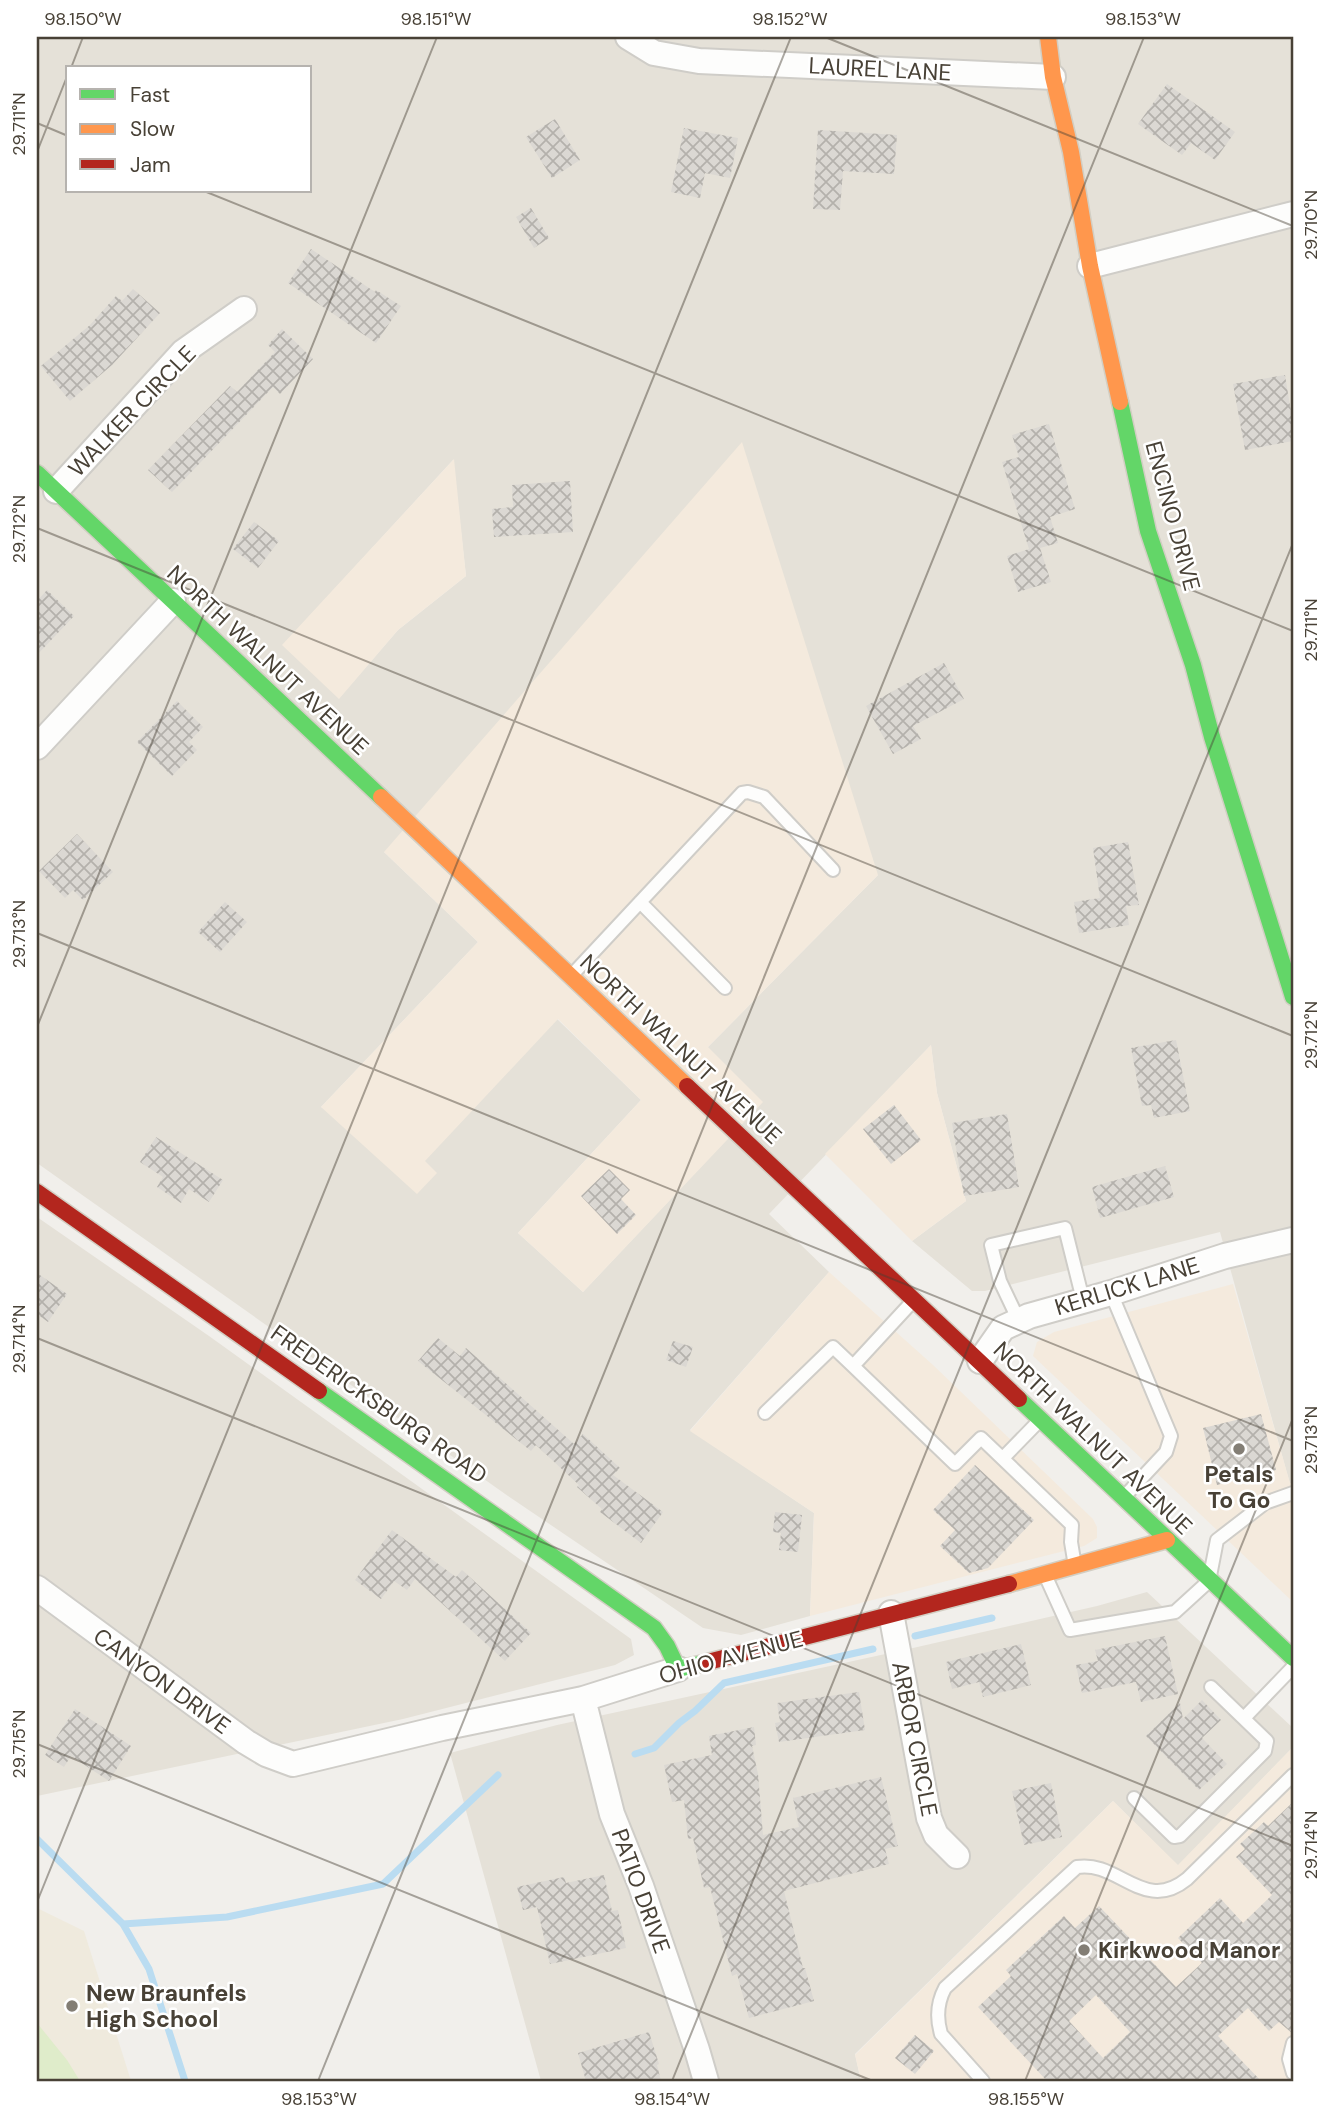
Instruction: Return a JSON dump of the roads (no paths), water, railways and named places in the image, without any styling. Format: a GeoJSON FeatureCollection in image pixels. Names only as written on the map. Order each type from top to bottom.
{"type":"FeatureCollection","features":[{"type":"Feature","properties":{"kind":"street","name":"LAUREL LANE"},"geometry":{"type":"LineString","coordinates":[[628,37],[654,53],[699,61],[1053,77]]}},
{"type":"Feature","properties":{"kind":"street","name":"ENCINO DRIVE"},"geometry":{"type":"LineString","coordinates":[[1048,37],[1053,77],[1070,152],[1090,266],[1148,531],[1194,665],[1212,737],[1293,997]]}},
{"type":"Feature","properties":{"kind":"street"},"geometry":{"type":"LineString","coordinates":[[1090,266],[1293,214]]}},
{"type":"Feature","properties":{"kind":"street","name":"WALKER CIRCLE"},"geometry":{"type":"LineString","coordinates":[[56,491],[183,352],[244,309]]}},
{"type":"Feature","properties":{"kind":"street","name":"NORTH WALNUT AVENUE"},"geometry":{"type":"LineString","coordinates":[[37,473],[1293,1658]]}},
{"type":"Feature","properties":{"kind":"street"},"geometry":{"type":"LineString","coordinates":[[37,747],[173,601]]}},
{"type":"Feature","properties":{"kind":"street","name":"FREDERICKSBURG ROAD"},"geometry":{"type":"LineString","coordinates":[[37,1192],[654,1628],[667,1646],[678,1669]]}},
{"type":"Feature","properties":{"kind":"street","name":"KERLICK LANE"},"geometry":{"type":"LineString","coordinates":[[979,1361],[1003,1328],[1019,1321],[1225,1256],[1293,1240]]}},
{"type":"Feature","properties":{"kind":"street","name":"OHIO AVENUE"},"geometry":{"type":"LineString","coordinates":[[293,1764],[442,1728],[583,1699],[678,1669],[1046,1575],[1167,1540]]}},
{"type":"Feature","properties":{"kind":"street","name":"CANYON DRIVE"},"geometry":{"type":"LineString","coordinates":[[37,1588],[246,1742],[266,1754],[293,1764]]}},
{"type":"Feature","properties":{"kind":"street","name":"ARBOR CIRCLE"},"geometry":{"type":"LineString","coordinates":[[891,1613],[929,1818],[936,1835],[957,1856]]}},
{"type":"Feature","properties":{"kind":"street","name":"PATIO DRIVE"},"geometry":{"type":"LineString","coordinates":[[583,1699],[612,1814],[641,1886],[706,2081]]}},
{"type":"Feature","properties":{"kind":"lane"},"geometry":{"type":"LineString","coordinates":[[571,976],[742,793],[764,797],[832,870]]}},
{"type":"Feature","properties":{"kind":"lane"},"geometry":{"type":"LineString","coordinates":[[640,902],[725,988]]}},
{"type":"Feature","properties":{"kind":"lane"},"geometry":{"type":"LineString","coordinates":[[1019,1321],[1000,1281],[991,1245],[1065,1228],[1083,1300]]}},
{"type":"Feature","properties":{"kind":"lane"},"geometry":{"type":"LineString","coordinates":[[1111,1293],[1171,1436],[1166,1452],[1124,1497]]}},
{"type":"Feature","properties":{"kind":"lane"},"geometry":{"type":"LineString","coordinates":[[853,1366],[914,1300]]}},
{"type":"Feature","properties":{"kind":"lane"},"geometry":{"type":"LineString","coordinates":[[765,1413],[833,1347],[956,1464],[981,1438],[1072,1525],[1070,1542],[1075,1567]]}},
{"type":"Feature","properties":{"kind":"lane"},"geometry":{"type":"LineString","coordinates":[[1003,1458],[1041,1419]]}},
{"type":"Feature","properties":{"kind":"lane"},"geometry":{"type":"LineString","coordinates":[[1046,1575],[1070,1630],[1175,1612],[1209,1581],[1217,1540],[1265,1503],[1293,1493]]}},
{"type":"Feature","properties":{"kind":"lane"},"geometry":{"type":"LineString","coordinates":[[1244,1718],[1293,1667]]}},
{"type":"Feature","properties":{"kind":"lane"},"geometry":{"type":"LineString","coordinates":[[1134,1798],[1174,1837],[1180,1836],[1265,1751],[1267,1741],[1211,1687]]}},
{"type":"Feature","properties":{"kind":"lane"},"geometry":{"type":"LineString","coordinates":[[984,2081],[941,2034],[938,2006],[946,1988],[1077,1867],[1086,1865],[1097,1868],[1143,1889],[1171,1890],[1187,1879],[1292,1778]]}},
{"type":"Feature","properties":{"kind":"lane"},"geometry":{"type":"LineString","coordinates":[[1293,2043],[1289,2059],[1293,2073]]}},
{"type":"Feature","properties":{"kind":"waterway"},"geometry":{"type":"LineString","coordinates":[[915,1636],[992,1618]]}},
{"type":"Feature","properties":{"kind":"waterway"},"geometry":{"type":"LineString","coordinates":[[635,1754],[654,1748],[724,1683],[873,1649]]}},
{"type":"Feature","properties":{"kind":"waterway"},"geometry":{"type":"LineString","coordinates":[[123,1924],[227,1917],[383,1884],[498,1775]]}},
{"type":"Feature","properties":{"kind":"waterway"},"geometry":{"type":"LineString","coordinates":[[37,1839],[123,1924],[149,1969],[185,2081]]}},
{"type":"Feature","properties":{"kind":"place","name":"Petals To Go"},"geometry":{"type":"Point","coordinates":[1239,1449]}},
{"type":"Feature","properties":{"kind":"place","name":"Kirkwood Manor"},"geometry":{"type":"Point","coordinates":[1084,1950]}},
{"type":"Feature","properties":{"kind":"place","name":"New Braunfels High School"},"geometry":{"type":"Point","coordinates":[72,2006]}}]}
